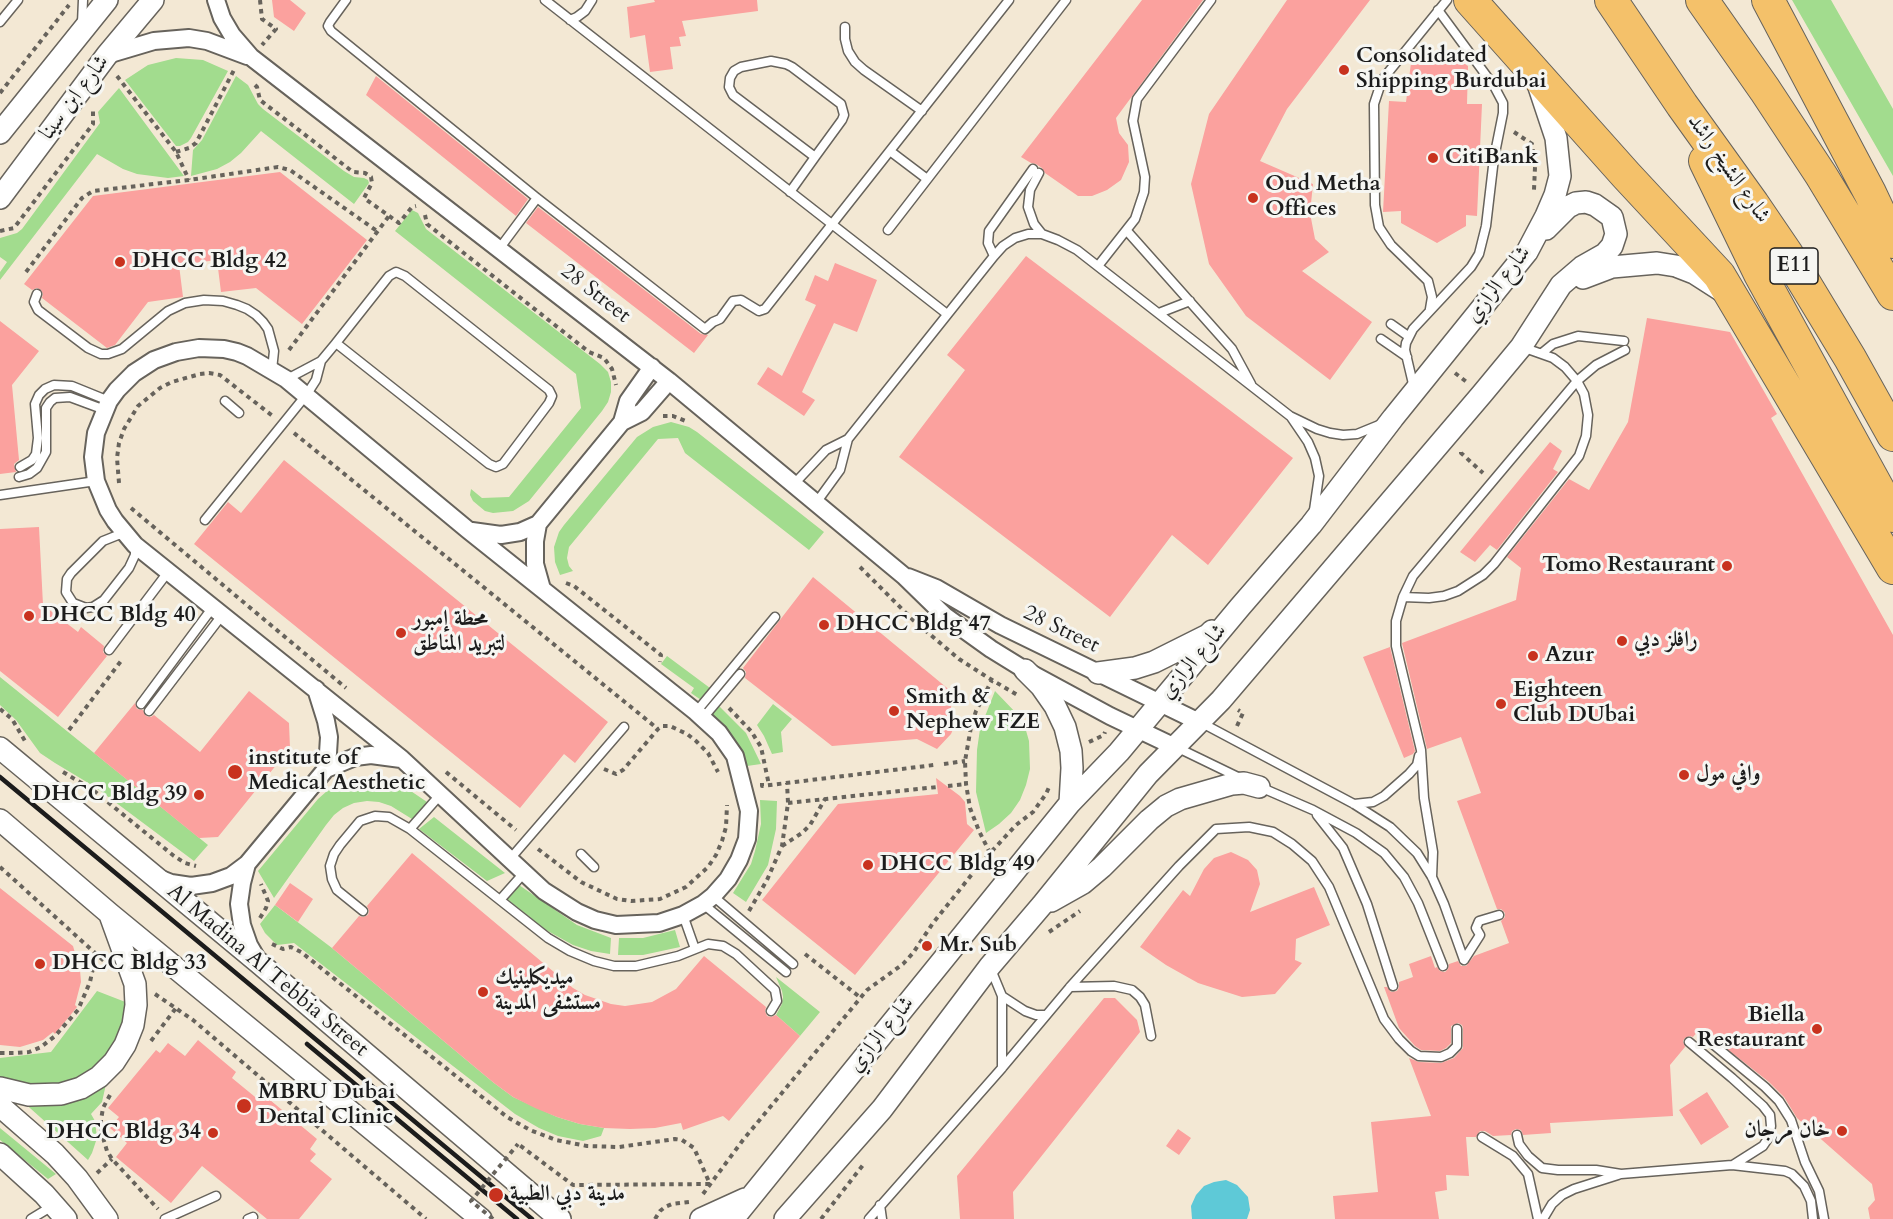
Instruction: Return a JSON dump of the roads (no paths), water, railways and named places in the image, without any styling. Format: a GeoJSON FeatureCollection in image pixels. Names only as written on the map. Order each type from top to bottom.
{"type":"FeatureCollection","features":[{"type":"Feature","properties":{"kind":"highway"},"geometry":{"type":"LineString","coordinates":[[1470,0],[1719,275],[1893,568]]}},
{"type":"Feature","properties":{"kind":"highway","name":"شارع الشيخ راشد"},"geometry":{"type":"LineString","coordinates":[[1611,0],[1787,254],[1845,349],[1893,435]]}},
{"type":"Feature","properties":{"kind":"highway"},"geometry":{"type":"LineString","coordinates":[[1702,0],[1821,175],[1893,294]]}},
{"type":"Feature","properties":{"kind":"highway"},"geometry":{"type":"LineString","coordinates":[[1768,0],[1870,193],[1893,242]]}},
{"type":"Feature","properties":{"kind":"highway"},"geometry":{"type":"LineString","coordinates":[[1682,105],[1706,162],[1760,274],[1893,516]]}},
{"type":"Feature","properties":{"kind":"street","name":"شارع ابن سينا"},"geometry":{"type":"LineString","coordinates":[[0,133],[107,0]]}},
{"type":"Feature","properties":{"kind":"street"},"geometry":{"type":"LineString","coordinates":[[90,79],[101,49],[137,0]]}},
{"type":"Feature","properties":{"kind":"street","name":"شارع ابن سينا"},"geometry":{"type":"LineString","coordinates":[[0,198],[108,55],[153,0]]}},
{"type":"Feature","properties":{"kind":"street"},"geometry":{"type":"LineString","coordinates":[[216,0],[222,18],[232,35],[250,57]]}},
{"type":"Feature","properties":{"kind":"street"},"geometry":{"type":"LineString","coordinates":[[108,55],[153,41],[189,38],[225,47],[250,57]]}},
{"type":"Feature","properties":{"kind":"street","name":"28 Street"},"geometry":{"type":"LineString","coordinates":[[250,57],[652,367],[904,576],[945,616],[1024,670],[1175,747]]}},
{"type":"Feature","properties":{"kind":"street","name":"شارع الرازي"},"geometry":{"type":"LineString","coordinates":[[733,1219],[1070,802],[1119,752],[1311,525],[1393,418],[1527,252],[1551,206],[1560,176],[1556,138],[1532,69]]}},
{"type":"Feature","properties":{"kind":"street"},"geometry":{"type":"LineString","coordinates":[[1527,252],[1561,213],[1576,203],[1586,202],[1595,205],[1612,217],[1616,234],[1612,246],[1605,254],[1571,275],[1554,296]]}},
{"type":"Feature","properties":{"kind":"street","name":"شارع الرازي"},"geometry":{"type":"LineString","coordinates":[[785,1219],[882,1109],[990,966],[1148,774],[1221,700],[1521,346],[1554,296],[1587,276],[1612,267],[1657,263],[1676,266],[1694,273],[1736,301]]}},
{"type":"Feature","properties":{"kind":"street"},"geometry":{"type":"LineString","coordinates":[[200,348],[224,349],[247,356],[279,374],[307,394],[468,530],[719,733],[735,756],[732,782],[749,811],[747,839],[733,870],[728,879],[708,900],[683,915],[659,923],[616,925],[595,920],[577,912],[544,891],[402,759],[131,540],[108,510],[96,481],[93,457],[96,433],[107,406],[117,390],[134,373],[154,360],[176,352],[200,348]]}},
{"type":"Feature","properties":{"kind":"street"},"geometry":{"type":"LineString","coordinates":[[468,530],[501,535],[520,532],[538,524],[622,422],[628,401],[652,367]]}},
{"type":"Feature","properties":{"kind":"street"},"geometry":{"type":"LineString","coordinates":[[622,422],[642,412],[669,381]]}},
{"type":"Feature","properties":{"kind":"street"},"geometry":{"type":"LineString","coordinates":[[538,524],[535,564],[542,589]]}},
{"type":"Feature","properties":{"kind":"street","name":"28 Street"},"geometry":{"type":"LineString","coordinates":[[904,576],[936,588],[1000,625],[1199,722]]}},
{"type":"Feature","properties":{"kind":"street"},"geometry":{"type":"LineString","coordinates":[[1098,673],[1135,668],[1164,659],[1208,635],[1240,607]]}},
{"type":"Feature","properties":{"kind":"street"},"geometry":{"type":"LineString","coordinates":[[1024,670],[1041,686],[1065,728],[1071,751],[1070,802]]}},
{"type":"Feature","properties":{"kind":"street"},"geometry":{"type":"LineString","coordinates":[[310,684],[326,720],[329,736],[326,769]]}},
{"type":"Feature","properties":{"kind":"street","name":"Al Madina Al Tebbia Street"},"geometry":{"type":"LineString","coordinates":[[0,748],[564,1218]]}},
{"type":"Feature","properties":{"kind":"street"},"geometry":{"type":"LineString","coordinates":[[151,875],[171,883],[191,886],[212,884],[231,876],[247,864],[326,769],[355,756],[371,754],[402,759]]}},
{"type":"Feature","properties":{"kind":"street"},"geometry":{"type":"LineString","coordinates":[[1042,905],[1072,890],[1102,867],[1166,806],[1180,799],[1232,783],[1260,787]]}},
{"type":"Feature","properties":{"kind":"street"},"geometry":{"type":"LineString","coordinates":[[0,820],[110,914],[481,1219]]}},
{"type":"Feature","properties":{"kind":"street"},"geometry":{"type":"LineString","coordinates":[[247,864],[239,904],[242,925],[259,963]]}},
{"type":"Feature","properties":{"kind":"street"},"geometry":{"type":"LineString","coordinates":[[0,1088],[28,1095],[61,1094],[81,1088],[99,1077],[114,1062],[125,1045],[133,1025],[136,1005],[135,984],[110,914]]}},
{"type":"Feature","properties":{"kind":"street"},"geometry":{"type":"LineString","coordinates":[[0,1106],[55,1154],[77,1178],[107,1219]]}},
{"type":"Feature","properties":{"kind":"street"},"geometry":{"type":"LineString","coordinates":[[0,1154],[60,1212],[68,1198],[80,1200],[97,1219]]}},
{"type":"Feature","properties":{"kind":"street"},"geometry":{"type":"LineString","coordinates":[[794,1219],[810,1191]]}},
{"type":"Feature","properties":{"kind":"street"},"geometry":{"type":"LineString","coordinates":[[698,1210],[751,1196]]}},
{"type":"Feature","properties":{"kind":"lane"},"geometry":{"type":"LineString","coordinates":[[0,22],[18,0]]}},
{"type":"Feature","properties":{"kind":"lane"},"geometry":{"type":"LineString","coordinates":[[81,34],[83,0]]}},
{"type":"Feature","properties":{"kind":"lane"},"geometry":{"type":"LineString","coordinates":[[346,0],[328,26],[331,31],[537,198],[705,329],[712,322],[720,319],[733,301],[741,300],[759,311],[765,309],[1009,0]]}},
{"type":"Feature","properties":{"kind":"lane"},"geometry":{"type":"LineString","coordinates":[[545,0],[947,314]]}},
{"type":"Feature","properties":{"kind":"lane"},"geometry":{"type":"LineString","coordinates":[[570,20],[585,11],[592,0]]}},
{"type":"Feature","properties":{"kind":"lane"},"geometry":{"type":"LineString","coordinates":[[888,230],[1064,3],[1053,0]]}},
{"type":"Feature","properties":{"kind":"lane"},"geometry":{"type":"LineString","coordinates":[[1098,266],[1126,231],[1140,206],[1146,177],[1133,121],[1137,99],[1211,0]]}},
{"type":"Feature","properties":{"kind":"lane"},"geometry":{"type":"LineString","coordinates":[[1430,309],[1432,297],[1428,281],[1391,245],[1379,227],[1375,205],[1373,117],[1377,92],[1382,81],[1447,0]]}},
{"type":"Feature","properties":{"kind":"lane"},"geometry":{"type":"LineString","coordinates":[[1415,391],[1407,357],[1408,336],[1430,309],[1471,267],[1479,254],[1486,226],[1494,158],[1503,113],[1503,103],[1494,86],[1438,10]]}},
{"type":"Feature","properties":{"kind":"lane"},"geometry":{"type":"LineString","coordinates":[[845,27],[848,51],[855,62],[922,111]]}},
{"type":"Feature","properties":{"kind":"lane"},"geometry":{"type":"LineString","coordinates":[[790,192],[842,120],[843,109],[837,99],[786,64],[771,61],[741,67],[734,71],[729,87],[733,95],[815,157]]}},
{"type":"Feature","properties":{"kind":"lane"},"geometry":{"type":"LineString","coordinates":[[890,151],[927,179]]}},
{"type":"Feature","properties":{"kind":"lane"},"geometry":{"type":"LineString","coordinates":[[994,256],[988,243],[989,231],[1036,171],[1028,207],[1034,224],[1042,234]]}},
{"type":"Feature","properties":{"kind":"lane"},"geometry":{"type":"LineString","coordinates":[[499,249],[537,198]]}},
{"type":"Feature","properties":{"kind":"lane"},"geometry":{"type":"LineString","coordinates":[[1126,231],[1232,349],[1252,386]]}},
{"type":"Feature","properties":{"kind":"lane"},"geometry":{"type":"LineString","coordinates":[[816,502],[840,470],[848,439],[994,256],[1015,238],[1028,234],[1042,234],[1058,240],[1098,266],[1290,416],[1330,434],[1343,435],[1370,430],[1393,418]]}},
{"type":"Feature","properties":{"kind":"lane"},"geometry":{"type":"LineString","coordinates":[[205,520],[307,394],[316,380],[321,362],[388,276],[396,272],[405,276],[549,390],[552,396],[503,464],[496,467],[489,464],[336,343]]}},
{"type":"Feature","properties":{"kind":"lane"},"geometry":{"type":"LineString","coordinates":[[37,294],[34,302],[38,310],[88,348],[101,354],[122,349],[168,311],[185,303],[204,300],[223,301],[237,305],[256,315],[268,329],[279,374],[321,362]]}},
{"type":"Feature","properties":{"kind":"lane"},"geometry":{"type":"LineString","coordinates":[[1159,313],[1190,301]]}},
{"type":"Feature","properties":{"kind":"lane"},"geometry":{"type":"LineString","coordinates":[[1391,324],[1408,336]]}},
{"type":"Feature","properties":{"kind":"lane"},"geometry":{"type":"LineString","coordinates":[[1432,877],[1432,852],[1424,798],[1421,750],[1396,646],[1396,621],[1403,597],[1413,576],[1577,381],[1624,346],[1578,336],[1552,344],[1542,353]]}},
{"type":"Feature","properties":{"kind":"lane"},"geometry":{"type":"LineString","coordinates":[[1381,339],[1407,357]]}},
{"type":"Feature","properties":{"kind":"lane"},"geometry":{"type":"LineString","coordinates":[[1403,597],[1444,596],[1458,591],[1483,575],[1579,456],[1586,436],[1588,415],[1584,394],[1565,367],[1553,358],[1521,346]]}},
{"type":"Feature","properties":{"kind":"lane"},"geometry":{"type":"LineString","coordinates":[[20,466],[32,460],[36,454],[38,438],[35,404],[45,389],[54,385],[72,386],[107,406]]}},
{"type":"Feature","properties":{"kind":"lane"},"geometry":{"type":"LineString","coordinates":[[19,477],[37,468],[46,452],[45,415],[50,402],[56,398],[70,397],[107,406]]}},
{"type":"Feature","properties":{"kind":"lane"},"geometry":{"type":"LineString","coordinates":[[225,401],[239,413]]}},
{"type":"Feature","properties":{"kind":"lane"},"geometry":{"type":"LineString","coordinates":[[1290,416],[1308,442],[1319,476],[1311,525]]}},
{"type":"Feature","properties":{"kind":"lane"},"geometry":{"type":"LineString","coordinates":[[794,484],[826,450],[848,439]]}},
{"type":"Feature","properties":{"kind":"lane"},"geometry":{"type":"LineString","coordinates":[[0,495],[96,481]]}},
{"type":"Feature","properties":{"kind":"lane"},"geometry":{"type":"LineString","coordinates":[[118,535],[131,540],[135,555],[129,568],[104,600],[99,605],[86,608],[74,603],[66,592],[67,579],[71,573],[103,541],[118,535]]}},
{"type":"Feature","properties":{"kind":"lane"},"geometry":{"type":"LineString","coordinates":[[109,650],[168,572]]}},
{"type":"Feature","properties":{"kind":"lane"},"geometry":{"type":"LineString","coordinates":[[141,704],[218,610]]}},
{"type":"Feature","properties":{"kind":"lane"},"geometry":{"type":"LineString","coordinates":[[149,711],[218,610]]}},
{"type":"Feature","properties":{"kind":"lane"},"geometry":{"type":"LineString","coordinates":[[699,715],[775,617]]}},
{"type":"Feature","properties":{"kind":"lane"},"geometry":{"type":"LineString","coordinates":[[699,715],[719,699],[740,674]]}},
{"type":"Feature","properties":{"kind":"lane"},"geometry":{"type":"LineString","coordinates":[[1199,722],[1354,804],[1390,827],[1417,853],[1432,877],[1464,960],[1480,935],[1476,928],[1479,921],[1499,915]]}},
{"type":"Feature","properties":{"kind":"lane"},"geometry":{"type":"LineString","coordinates":[[510,859],[624,727]]}},
{"type":"Feature","properties":{"kind":"lane"},"geometry":{"type":"LineString","coordinates":[[1175,747],[1313,810],[1356,833],[1384,853],[1404,877],[1418,903],[1443,966]]}},
{"type":"Feature","properties":{"kind":"lane"},"geometry":{"type":"LineString","coordinates":[[1354,804],[1373,802],[1384,796],[1417,765],[1421,750]]}},
{"type":"Feature","properties":{"kind":"lane"},"geometry":{"type":"LineString","coordinates":[[410,829],[440,795]]}},
{"type":"Feature","properties":{"kind":"lane"},"geometry":{"type":"LineString","coordinates":[[1313,810],[1343,848],[1367,904],[1393,986]]}},
{"type":"Feature","properties":{"kind":"lane"},"geometry":{"type":"LineString","coordinates":[[363,911],[337,890],[330,866],[334,854],[360,820],[375,816],[389,817],[410,829],[548,938],[570,951],[614,966],[636,966],[678,956],[708,944],[723,946],[736,954],[775,990],[777,1001],[771,1011]]}},
{"type":"Feature","properties":{"kind":"lane"},"geometry":{"type":"LineString","coordinates":[[869,1219],[1070,987],[1179,866],[1216,829],[1249,827],[1273,832],[1312,861],[1329,887],[1377,1004],[1390,1029],[1411,1051],[1419,1056],[1441,1058],[1456,1046],[1457,1029]]}},
{"type":"Feature","properties":{"kind":"lane"},"geometry":{"type":"LineString","coordinates":[[581,854],[594,867]]}},
{"type":"Feature","properties":{"kind":"lane"},"geometry":{"type":"LineString","coordinates":[[500,900],[524,873]]}},
{"type":"Feature","properties":{"kind":"lane"},"geometry":{"type":"LineString","coordinates":[[708,900],[792,964]]}},
{"type":"Feature","properties":{"kind":"lane"},"geometry":{"type":"LineString","coordinates":[[708,900],[786,972]]}},
{"type":"Feature","properties":{"kind":"lane"},"geometry":{"type":"LineString","coordinates":[[683,915],[695,949]]}},
{"type":"Feature","properties":{"kind":"lane"},"geometry":{"type":"LineString","coordinates":[[990,966],[1002,996],[1002,1068]]}},
{"type":"Feature","properties":{"kind":"lane"},"geometry":{"type":"LineString","coordinates":[[1070,987],[1114,986],[1132,990],[1145,1005],[1151,1036]]}},
{"type":"Feature","properties":{"kind":"lane"},"geometry":{"type":"LineString","coordinates":[[1002,996],[1025,1011],[1036,1015],[1046,1015]]}},
{"type":"Feature","properties":{"kind":"lane"},"geometry":{"type":"LineString","coordinates":[[1703,1036],[1766,1087],[1791,1120],[1805,1162],[1819,1191],[1824,1219]]}},
{"type":"Feature","properties":{"kind":"lane"},"geometry":{"type":"LineString","coordinates":[[1689,1042],[1740,1085],[1770,1115],[1769,1137],[1763,1146],[1732,1165]]}},
{"type":"Feature","properties":{"kind":"lane"},"geometry":{"type":"LineString","coordinates":[[1517,1135],[1519,1144],[1528,1156],[1542,1168],[1596,1170],[1621,1174]]}},
{"type":"Feature","properties":{"kind":"lane"},"geometry":{"type":"LineString","coordinates":[[1482,1137],[1513,1156],[1528,1174],[1538,1219]]}},
{"type":"Feature","properties":{"kind":"lane"},"geometry":{"type":"LineString","coordinates":[[1543,1219],[1552,1204],[1562,1195],[1621,1174],[1732,1165],[1774,1169],[1792,1174],[1809,1193],[1813,1219]]}},
{"type":"Feature","properties":{"kind":"lane"},"geometry":{"type":"LineString","coordinates":[[166,1218],[216,1196]]}},
{"type":"Feature","properties":{"kind":"lane"},"geometry":{"type":"LineString","coordinates":[[880,1205],[882,1219]]}},
{"type":"Feature","properties":{"kind":"lane"},"geometry":{"type":"LineString","coordinates":[[31,1219],[60,1212]]}},
{"type":"Feature","properties":{"kind":"water"},"geometry":{"type":"Polygon","coordinates":[[[1226,1180],[1237,1185],[1248,1197],[1250,1210],[1247,1219],[1192,1219],[1191,1206],[1196,1195],[1204,1186],[1226,1180]]]}},
{"type":"Feature","properties":{"kind":"railway"},"geometry":{"type":"LineString","coordinates":[[0,777],[532,1219]]}},
{"type":"Feature","properties":{"kind":"railway"},"geometry":{"type":"LineString","coordinates":[[307,1044],[517,1219]]}},
{"type":"Feature","properties":{"kind":"place","name":"Consolidated Shipping Burdubai"},"geometry":{"type":"Point","coordinates":[1344,70]}},
{"type":"Feature","properties":{"kind":"place","name":"CitiBank"},"geometry":{"type":"Point","coordinates":[1433,158]}},
{"type":"Feature","properties":{"kind":"place","name":"Oud Metha Offices"},"geometry":{"type":"Point","coordinates":[1253,198]}},
{"type":"Feature","properties":{"kind":"place","name":"DHCC Bldg 42"},"geometry":{"type":"Point","coordinates":[120,262]}},
{"type":"Feature","properties":{"kind":"place","name":"Tomo Restaurant"},"geometry":{"type":"Point","coordinates":[1727,566]}},
{"type":"Feature","properties":{"kind":"place","name":"DHCC Bldg 40"},"geometry":{"type":"Point","coordinates":[29,616]}},
{"type":"Feature","properties":{"kind":"place","name":"DHCC Bldg 47"},"geometry":{"type":"Point","coordinates":[824,625]}},
{"type":"Feature","properties":{"kind":"place","name":"محطة إمبور لتبريد المناطق"},"geometry":{"type":"Point","coordinates":[401,633]}},
{"type":"Feature","properties":{"kind":"place","name":"رافلز دبي"},"geometry":{"type":"Point","coordinates":[1622,641]}},
{"type":"Feature","properties":{"kind":"place","name":"Azur"},"geometry":{"type":"Point","coordinates":[1533,656]}},
{"type":"Feature","properties":{"kind":"place","name":"Eighteen Club DUbai"},"geometry":{"type":"Point","coordinates":[1501,704]}},
{"type":"Feature","properties":{"kind":"place","name":"Smith & Nephew FZE"},"geometry":{"type":"Point","coordinates":[894,711]}},
{"type":"Feature","properties":{"kind":"place","name":"institute of Medical Aesthetic"},"geometry":{"type":"Point","coordinates":[235,772]}},
{"type":"Feature","properties":{"kind":"place","name":"وافي مول"},"geometry":{"type":"Point","coordinates":[1684,775]}},
{"type":"Feature","properties":{"kind":"place","name":"DHCC Bldg 39"},"geometry":{"type":"Point","coordinates":[199,795]}},
{"type":"Feature","properties":{"kind":"place","name":"DHCC Bldg 49"},"geometry":{"type":"Point","coordinates":[868,865]}},
{"type":"Feature","properties":{"kind":"place","name":"Mr. Sub"},"geometry":{"type":"Point","coordinates":[927,946]}},
{"type":"Feature","properties":{"kind":"place","name":"DHCC Bldg 33"},"geometry":{"type":"Point","coordinates":[40,964]}},
{"type":"Feature","properties":{"kind":"place","name":"ميديكلينيك مستشفى المدينة"},"geometry":{"type":"Point","coordinates":[483,992]}},
{"type":"Feature","properties":{"kind":"place","name":"Biella Restaurant"},"geometry":{"type":"Point","coordinates":[1817,1029]}},
{"type":"Feature","properties":{"kind":"place","name":"MBRU Dubai Dental Clinic"},"geometry":{"type":"Point","coordinates":[244,1106]}},
{"type":"Feature","properties":{"kind":"place","name":"خان مرجان"},"geometry":{"type":"Point","coordinates":[1842,1131]}},
{"type":"Feature","properties":{"kind":"place","name":"DHCC Bldg 34"},"geometry":{"type":"Point","coordinates":[213,1133]}},
{"type":"Feature","properties":{"kind":"place","name":"مدينة دبي الطبية"},"geometry":{"type":"Point","coordinates":[496,1195]}}]}
